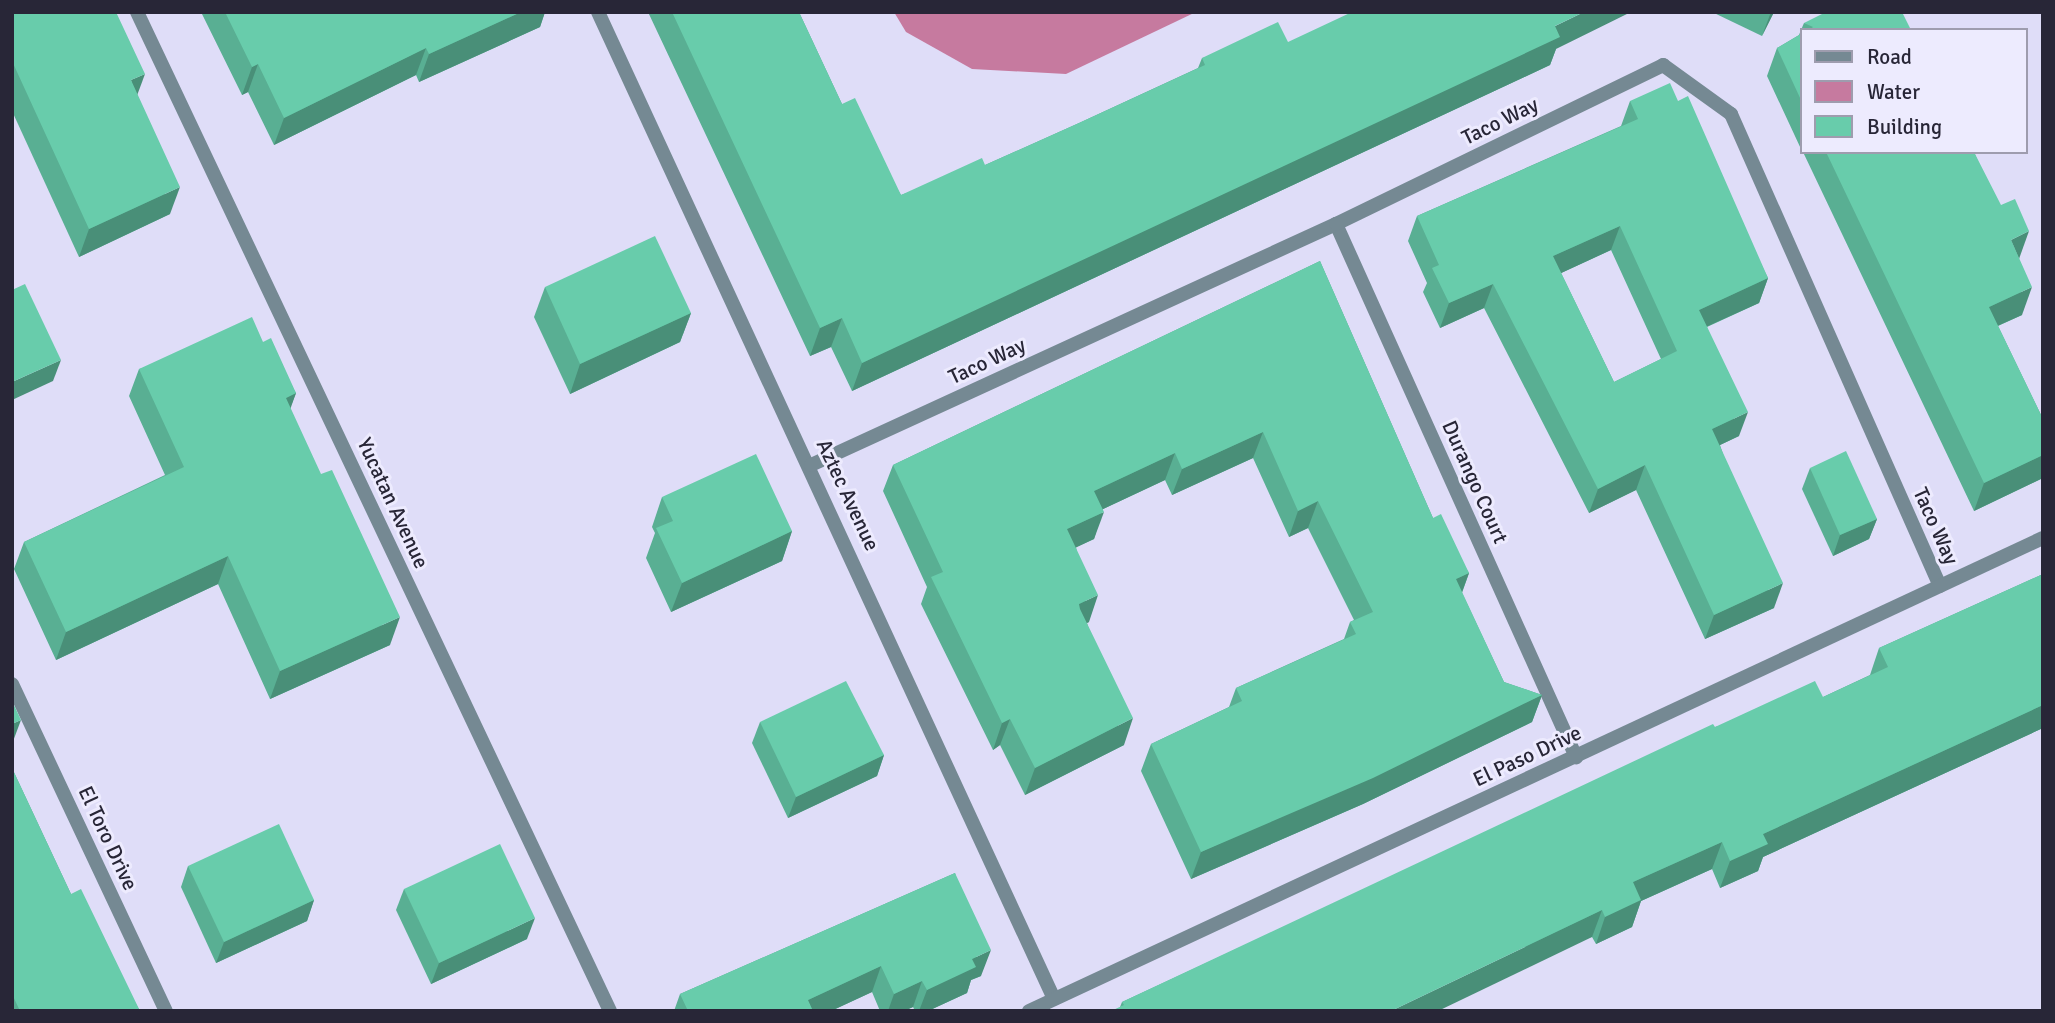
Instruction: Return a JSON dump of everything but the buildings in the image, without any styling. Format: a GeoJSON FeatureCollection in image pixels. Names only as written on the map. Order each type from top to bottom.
{"type":"FeatureCollection","features":[{"type":"Feature","properties":{"kind":"street","name":"Yucatan Avenue"},"geometry":{"type":"LineString","coordinates":[[137,12],[610,1011]]}},
{"type":"Feature","properties":{"kind":"street","name":"Aztec Avenue"},"geometry":{"type":"LineString","coordinates":[[598,12],[811,465],[1054,999]]}},
{"type":"Feature","properties":{"kind":"street","name":"Taco Way"},"geometry":{"type":"LineString","coordinates":[[811,465],[1336,224],[1663,65],[1731,114],[1940,586]]}},
{"type":"Feature","properties":{"kind":"street","name":"Durango Court"},"geometry":{"type":"LineString","coordinates":[[1336,224],[1576,757]]}},
{"type":"Feature","properties":{"kind":"street","name":"El Paso Drive"},"geometry":{"type":"LineString","coordinates":[[1029,1011],[2043,538]]}},
{"type":"Feature","properties":{"kind":"street","name":"El Toro Drive"},"geometry":{"type":"LineString","coordinates":[[12,684],[166,1011]]}},
{"type":"Feature","properties":{"kind":"water"},"geometry":{"type":"Polygon","coordinates":[[[894,12],[1196,12],[1066,74],[972,69],[906,32],[894,12]]]}}]}
